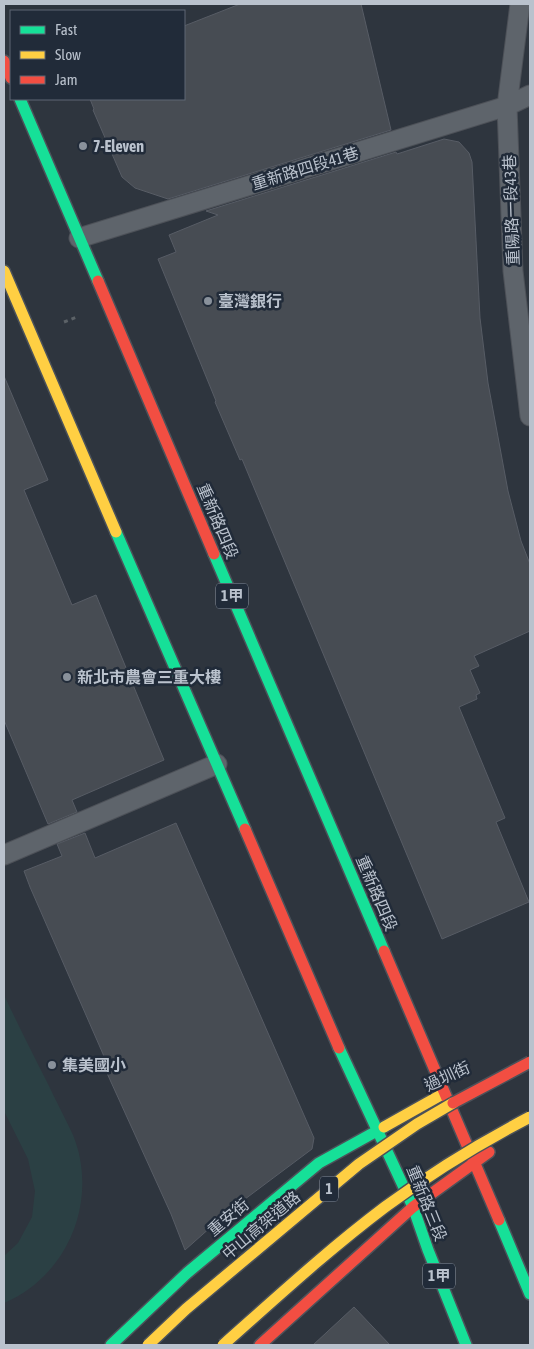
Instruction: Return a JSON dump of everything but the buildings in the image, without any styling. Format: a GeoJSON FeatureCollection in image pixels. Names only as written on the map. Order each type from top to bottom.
{"type":"FeatureCollection","features":[{"type":"Feature","properties":{"kind":"main road"},"geometry":{"type":"LineString","coordinates":[[4,61],[10,76]]}},
{"type":"Feature","properties":{"kind":"main road","name":"重新路四段"},"geometry":{"type":"LineString","coordinates":[[20,100],[445,1093]]}},
{"type":"Feature","properties":{"kind":"main road","name":"1甲"},"geometry":{"type":"LineString","coordinates":[[4,271],[343,1057],[378,1130]]}},
{"type":"Feature","properties":{"kind":"main road","name":"過圳街"},"geometry":{"type":"LineString","coordinates":[[378,1130],[445,1093],[530,1054]]}},
{"type":"Feature","properties":{"kind":"main road","name":"中山高架道路"},"geometry":{"type":"LineString","coordinates":[[148,1345],[186,1309],[359,1164],[417,1124],[530,1062]]}},
{"type":"Feature","properties":{"kind":"main road","name":"1甲"},"geometry":{"type":"LineString","coordinates":[[445,1093],[530,1294]]}},
{"type":"Feature","properties":{"kind":"main road"},"geometry":{"type":"LineString","coordinates":[[223,1345],[326,1254],[385,1207],[434,1172],[491,1137],[530,1117]]}},
{"type":"Feature","properties":{"kind":"main road"},"geometry":{"type":"LineString","coordinates":[[260,1345],[413,1207],[519,1130],[530,1125]]}},
{"type":"Feature","properties":{"kind":"main road","name":"重新路三段"},"geometry":{"type":"LineString","coordinates":[[378,1130],[413,1207],[466,1345]]}},
{"type":"Feature","properties":{"kind":"main road","name":"重安街"},"geometry":{"type":"LineString","coordinates":[[111,1345],[187,1273],[319,1163],[378,1130]]}},
{"type":"Feature","properties":{"kind":"lane","name":"重陽路一段43巷"},"geometry":{"type":"LineString","coordinates":[[520,4],[507,106],[513,271],[530,416]]}},
{"type":"Feature","properties":{"kind":"lane","name":"重新路四段41巷"},"geometry":{"type":"LineString","coordinates":[[79,238],[507,106],[530,95]]}},
{"type":"Feature","properties":{"kind":"lane"},"geometry":{"type":"LineString","coordinates":[[4,855],[217,764]]}},
{"type":"Feature","properties":{"kind":"path"},"geometry":{"type":"LineString","coordinates":[[32,337],[108,304]]}},
{"type":"Feature","properties":{"kind":"green space"},"geometry":{"type":"Polygon","coordinates":[[[4,995],[73,1135],[81,1165],[82,1196],[75,1227],[61,1255],[50,1270],[36,1283],[4,1303],[4,1256],[18,1243],[32,1217],[35,1191],[28,1159],[4,1111],[4,995]]]}},
{"type":"Feature","properties":{"kind":"traffic: fast"},"geometry":{"type":"LineString","coordinates":[[20,100],[98,281]]}},
{"type":"Feature","properties":{"kind":"traffic: fast"},"geometry":{"type":"LineString","coordinates":[[116,532],[245,829]]}},
{"type":"Feature","properties":{"kind":"traffic: fast"},"geometry":{"type":"LineString","coordinates":[[214,554],[384,951]]}},
{"type":"Feature","properties":{"kind":"traffic: fast"},"geometry":{"type":"LineString","coordinates":[[339,1048],[413,1207],[466,1345]]}},
{"type":"Feature","properties":{"kind":"traffic: fast"},"geometry":{"type":"LineString","coordinates":[[111,1345],[187,1273],[319,1163],[384,1127]]}},
{"type":"Feature","properties":{"kind":"traffic: fast"},"geometry":{"type":"LineString","coordinates":[[499,1220],[530,1294]]}},
{"type":"Feature","properties":{"kind":"traffic: slow"},"geometry":{"type":"LineString","coordinates":[[4,271],[116,532]]}},
{"type":"Feature","properties":{"kind":"traffic: slow"},"geometry":{"type":"LineString","coordinates":[[384,1127],[441,1095]]}},
{"type":"Feature","properties":{"kind":"traffic: slow"},"geometry":{"type":"LineString","coordinates":[[148,1345],[186,1309],[359,1164],[417,1124],[453,1103]]}},
{"type":"Feature","properties":{"kind":"traffic: slow"},"geometry":{"type":"LineString","coordinates":[[223,1345],[323,1257],[385,1207],[456,1159],[530,1117]]}},
{"type":"Feature","properties":{"kind":"traffic: jam"},"geometry":{"type":"LineString","coordinates":[[4,61],[10,76]]}},
{"type":"Feature","properties":{"kind":"traffic: jam"},"geometry":{"type":"LineString","coordinates":[[98,281],[214,554]]}},
{"type":"Feature","properties":{"kind":"traffic: jam"},"geometry":{"type":"LineString","coordinates":[[245,829],[339,1048]]}},
{"type":"Feature","properties":{"kind":"traffic: jam"},"geometry":{"type":"LineString","coordinates":[[384,951],[499,1220]]}},
{"type":"Feature","properties":{"kind":"traffic: jam"},"geometry":{"type":"LineString","coordinates":[[453,1103],[530,1062]]}},
{"type":"Feature","properties":{"kind":"traffic: jam"},"geometry":{"type":"LineString","coordinates":[[260,1345],[413,1207],[489,1152]]}},
{"type":"Feature","properties":{"kind":"place","name":"7-Eleven"},"geometry":{"type":"Point","coordinates":[83,146]}},
{"type":"Feature","properties":{"kind":"place","name":"臺灣銀行"},"geometry":{"type":"Point","coordinates":[208,301]}},
{"type":"Feature","properties":{"kind":"place","name":"新北市農會三重大樓"},"geometry":{"type":"Point","coordinates":[67,677]}},
{"type":"Feature","properties":{"kind":"place","name":"集美國小"},"geometry":{"type":"Point","coordinates":[52,1065]}}]}
